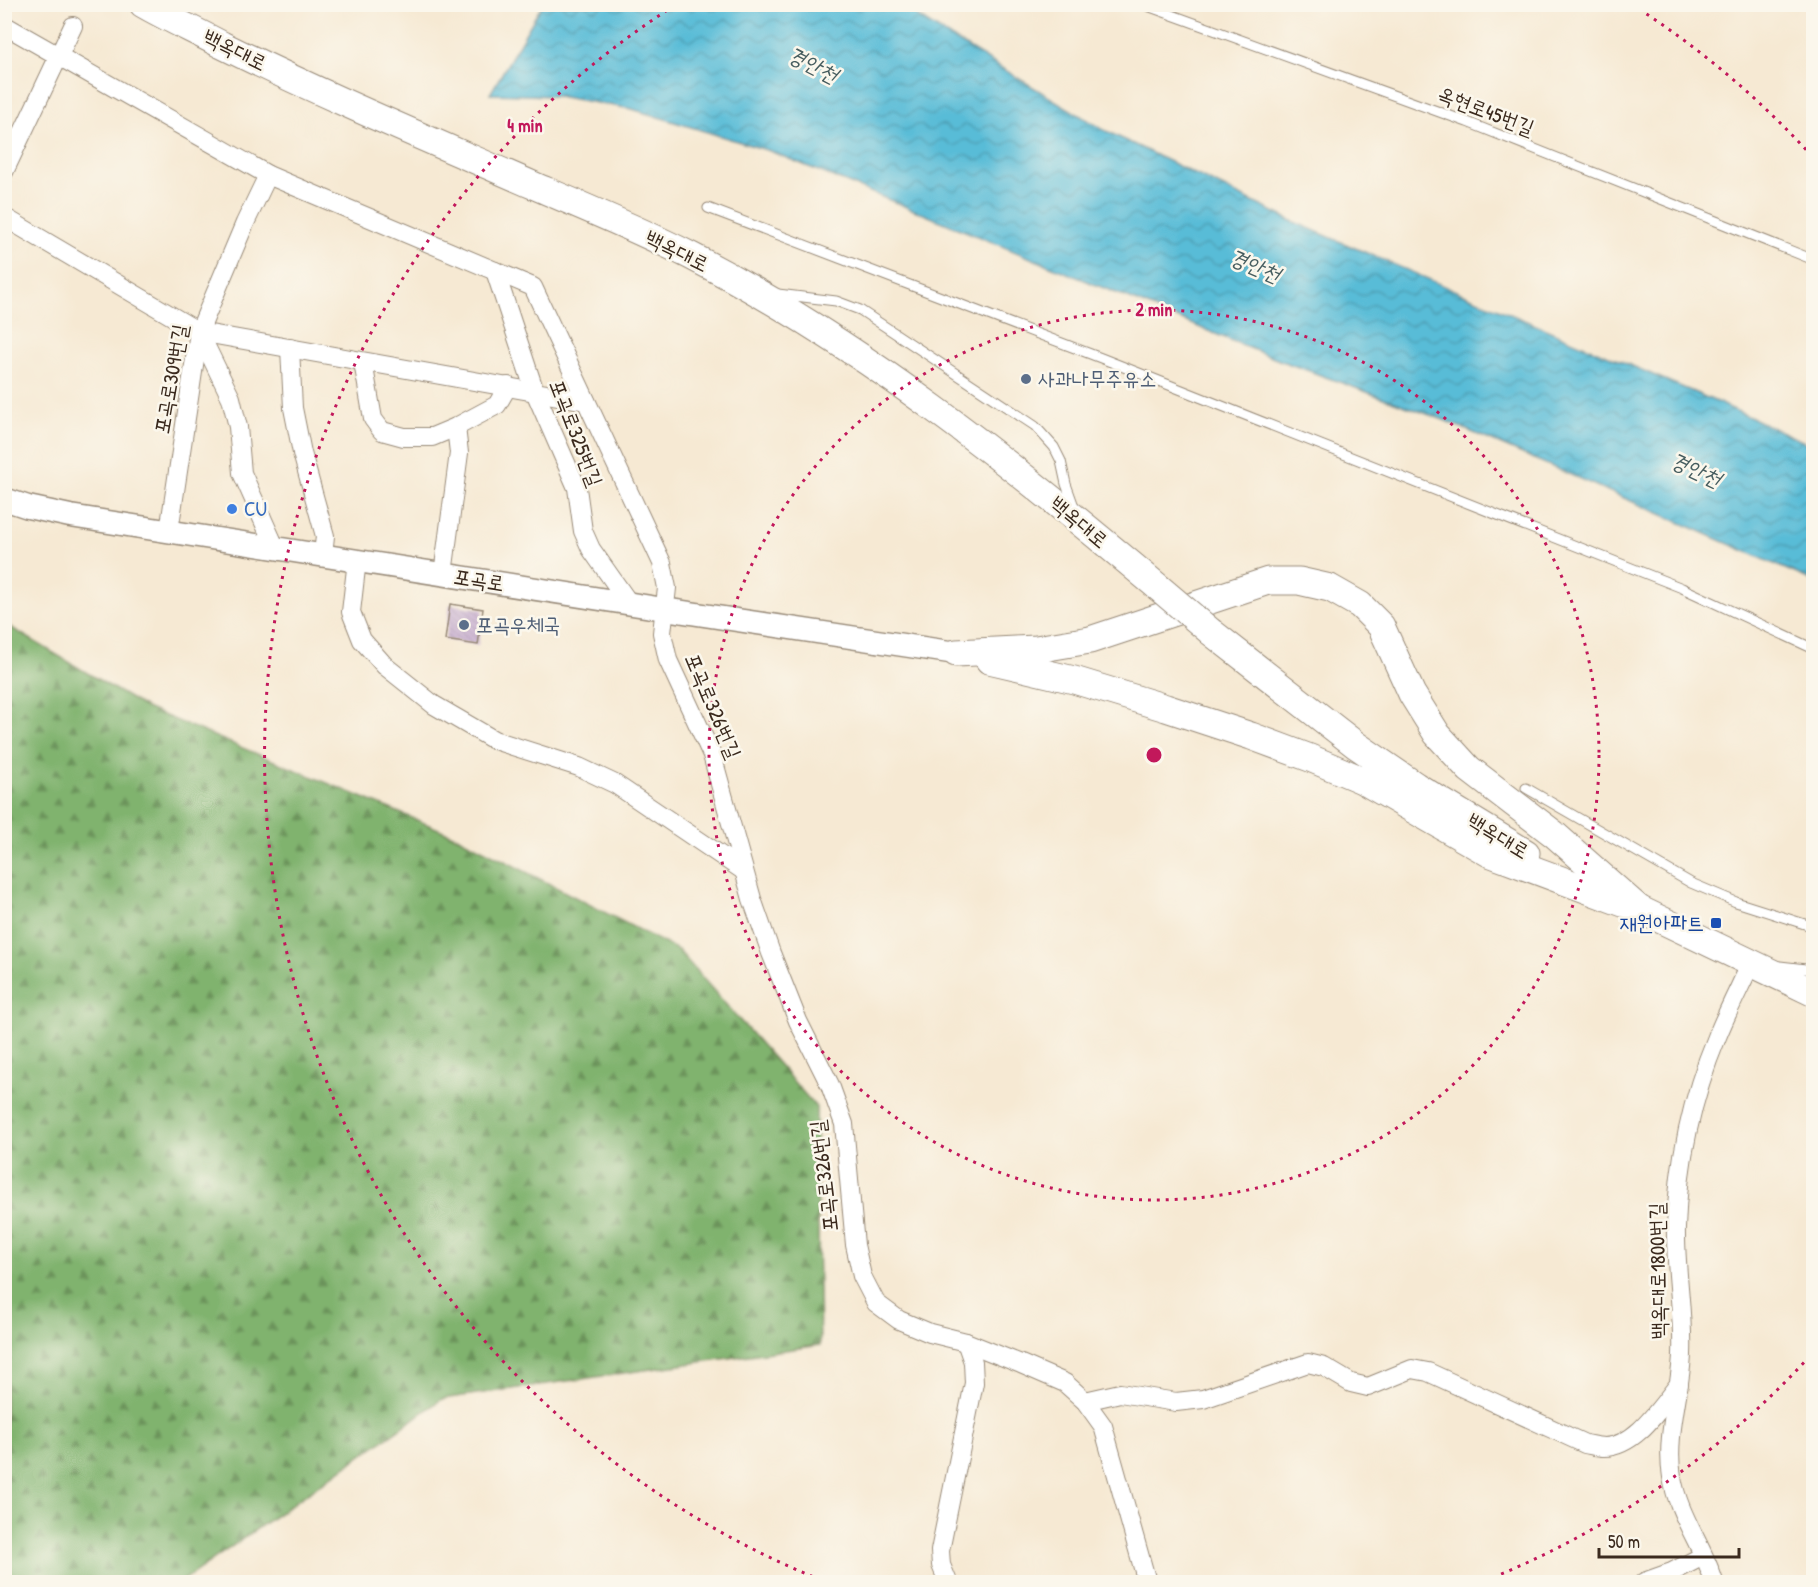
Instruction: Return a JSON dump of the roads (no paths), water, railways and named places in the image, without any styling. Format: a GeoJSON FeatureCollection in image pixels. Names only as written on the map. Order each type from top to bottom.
{"type":"FeatureCollection","features":[{"type":"Feature","properties":{"kind":"main road","name":"백옥대로"},"geometry":{"type":"LineString","coordinates":[[143,4],[336,99],[615,220],[690,256],[808,322],[915,395],[1013,467],[1211,632],[1356,745],[1416,786],[1553,869],[1814,993]]}},
{"type":"Feature","properties":{"kind":"main road"},"geometry":{"type":"LineString","coordinates":[[956,653],[1036,649],[1090,640],[1268,580],[1299,581],[1330,588],[1360,605],[1381,627],[1412,694],[1437,734],[1469,770],[1554,834],[1639,909]]}},
{"type":"Feature","properties":{"kind":"main road"},"geometry":{"type":"LineString","coordinates":[[956,653],[1074,680],[1261,739],[1362,780],[1488,853],[1639,909]]}},
{"type":"Feature","properties":{"kind":"street","name":"포곡로326번길"},"geometry":{"type":"LineString","coordinates":[[4,25],[268,176],[533,287],[662,563],[667,588],[662,633],[668,660],[712,754],[752,899],[771,954],[798,1021],[830,1085],[844,1124],[855,1245],[862,1276],[876,1303],[899,1320],[930,1333],[966,1342],[1065,1383],[1085,1401],[1103,1426],[1147,1582]]}},
{"type":"Feature","properties":{"kind":"street"},"geometry":{"type":"LineString","coordinates":[[4,172],[73,26]]}},
{"type":"Feature","properties":{"kind":"street","name":"포곡로309번길"},"geometry":{"type":"LineString","coordinates":[[169,531],[199,332],[245,223],[268,176]]}},
{"type":"Feature","properties":{"kind":"street"},"geometry":{"type":"LineString","coordinates":[[4,217],[199,332],[586,400]]}},
{"type":"Feature","properties":{"kind":"street","name":"포곡로325번길"},"geometry":{"type":"LineString","coordinates":[[495,271],[535,392],[577,488],[583,531],[591,549],[629,603]]}},
{"type":"Feature","properties":{"kind":"street"},"geometry":{"type":"LineString","coordinates":[[199,332],[231,398],[238,427],[242,472],[275,547]]}},
{"type":"Feature","properties":{"kind":"street"},"geometry":{"type":"LineString","coordinates":[[290,348],[293,408],[302,453],[324,536],[323,555]]}},
{"type":"Feature","properties":{"kind":"street"},"geometry":{"type":"LineString","coordinates":[[363,362],[373,420],[382,431],[404,437],[432,437],[456,427],[497,405],[508,386]]}},
{"type":"Feature","properties":{"kind":"street"},"geometry":{"type":"LineString","coordinates":[[443,574],[459,453],[456,427]]}},
{"type":"Feature","properties":{"kind":"street","name":"포곡로"},"geometry":{"type":"LineString","coordinates":[[4,499],[70,516],[956,653]]}},
{"type":"Feature","properties":{"kind":"street"},"geometry":{"type":"LineString","coordinates":[[357,560],[351,612],[362,640],[385,666],[434,705],[494,740],[579,767],[615,784],[744,871]]}},
{"type":"Feature","properties":{"kind":"street","name":"백옥대로1800번길"},"geometry":{"type":"LineString","coordinates":[[1714,1582],[1677,1501],[1671,1475],[1671,1443],[1682,1355],[1676,1228],[1686,1135],[1716,1039],[1751,963]]}},
{"type":"Feature","properties":{"kind":"street"},"geometry":{"type":"LineString","coordinates":[[948,1582],[941,1565],[940,1551],[974,1383],[973,1362],[966,1342]]}},
{"type":"Feature","properties":{"kind":"street"},"geometry":{"type":"LineString","coordinates":[[1085,1401],[1120,1393],[1176,1402],[1203,1399],[1308,1363],[1324,1367],[1351,1383],[1368,1387],[1412,1369],[1428,1372],[1585,1444],[1606,1447],[1622,1443],[1641,1431],[1679,1384]]}},
{"type":"Feature","properties":{"kind":"street"},"geometry":{"type":"LineString","coordinates":[[1644,1582],[1672,1572],[1703,1556]]}},
{"type":"Feature","properties":{"kind":"lane","name":"옥현로45번길"},"geometry":{"type":"LineString","coordinates":[[1142,4],[1467,122],[1814,260]]}},
{"type":"Feature","properties":{"kind":"lane"},"geometry":{"type":"LineString","coordinates":[[708,208],[1101,358],[1683,588],[1814,649]]}},
{"type":"Feature","properties":{"kind":"lane"},"geometry":{"type":"LineString","coordinates":[[755,291],[836,302],[860,310],[1035,426],[1054,447],[1061,461],[1066,484],[1081,522]]}},
{"type":"Feature","properties":{"kind":"lane"},"geometry":{"type":"LineString","coordinates":[[1526,788],[1691,883],[1736,902],[1814,927]]}},
{"type":"Feature","properties":{"kind":"lane"},"geometry":{"type":"LineString","coordinates":[[1751,963],[1814,970]]}},
{"type":"Feature","properties":{"kind":"water","name":"경안천"},"geometry":{"type":"Polygon","coordinates":[[[542,5],[901,5],[1102,129],[1294,222],[1719,403],[1813,446],[1813,581],[1444,420],[1279,360],[770,151],[632,109],[557,96],[490,94],[542,5]]]}},
{"type":"Feature","properties":{"kind":"place","name":"사과나무주유소"},"geometry":{"type":"Point","coordinates":[1026,379]}},
{"type":"Feature","properties":{"kind":"place","name":"CU"},"geometry":{"type":"Point","coordinates":[232,509]}},
{"type":"Feature","properties":{"kind":"place","name":"포곡우체국"},"geometry":{"type":"Point","coordinates":[464,625]}},
{"type":"Feature","properties":{"kind":"place","name":"재원아파트"},"geometry":{"type":"Point","coordinates":[1716,923]}}]}
